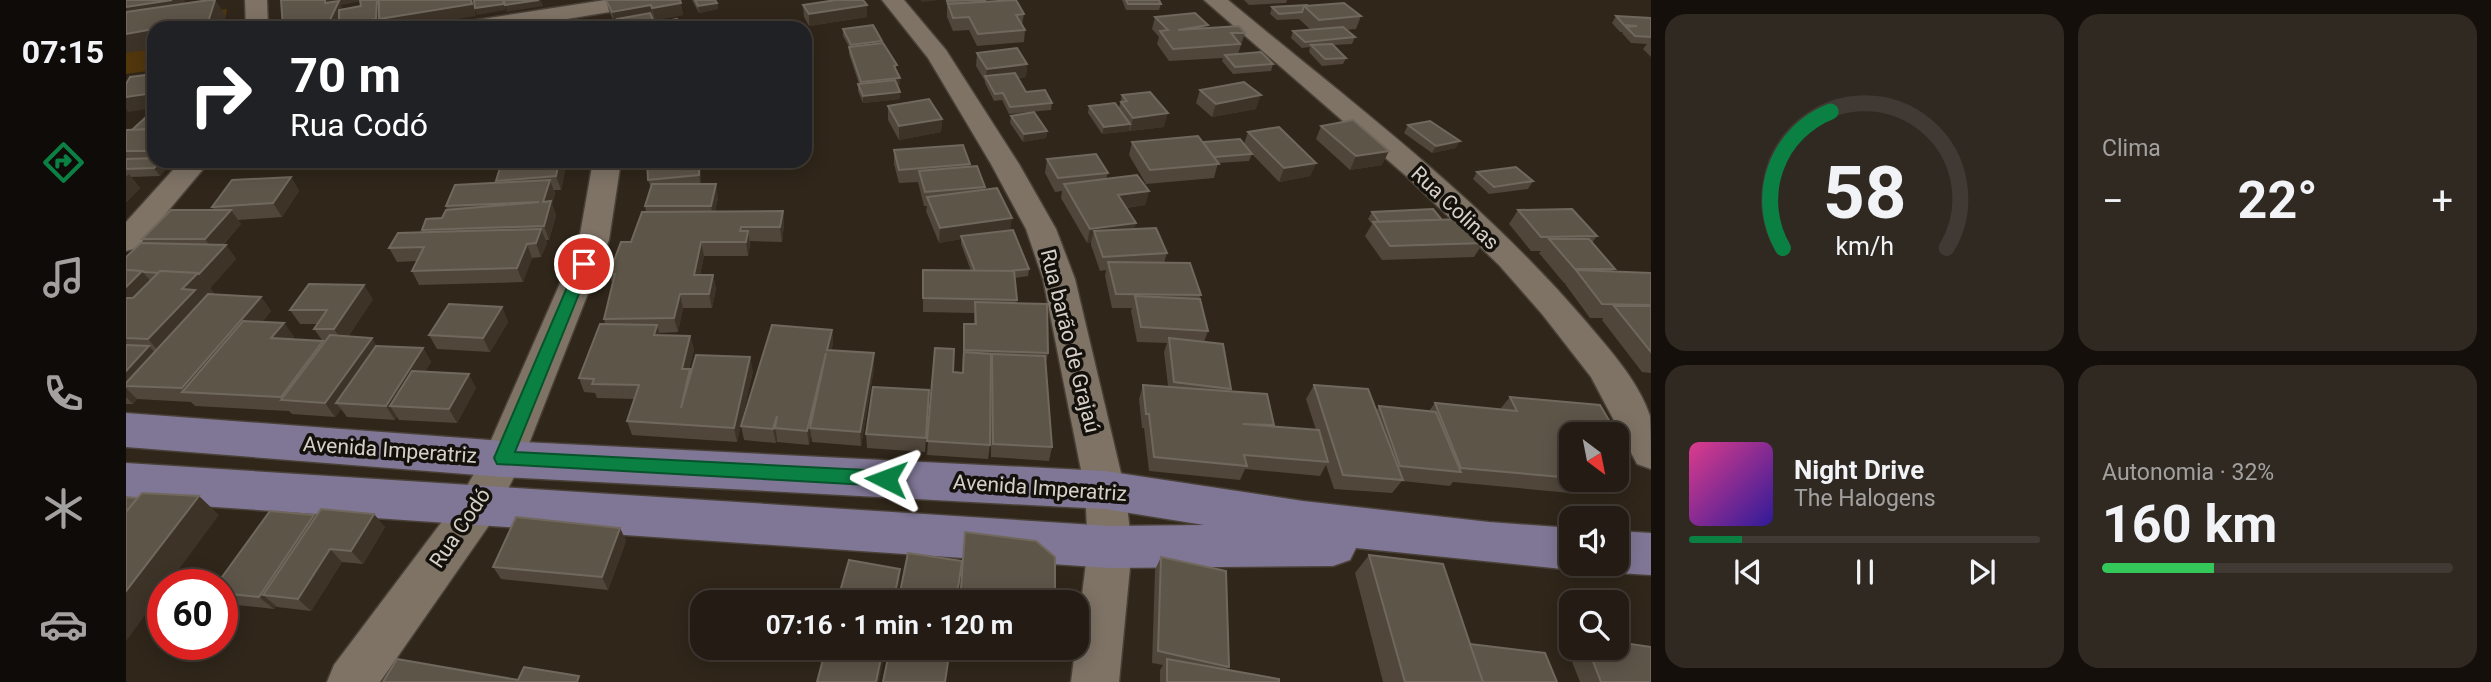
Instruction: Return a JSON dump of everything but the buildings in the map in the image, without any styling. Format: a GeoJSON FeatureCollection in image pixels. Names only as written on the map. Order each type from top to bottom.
{"type":"FeatureCollection","features":[{"type":"Feature","properties":{"kind":"main road","name":"Avenida Imperatriz"},"geometry":{"type":"LineString","coordinates":[[126,430],[503,458],[1105,490],[1303,521],[1489,543],[1559,548]]}},
{"type":"Feature","properties":{"kind":"main road","name":"Avenida Imperatriz"},"geometry":{"type":"LineString","coordinates":[[126,482],[477,508],[1110,547],[1489,543]]}},
{"type":"Feature","properties":{"kind":"main road"},"geometry":{"type":"LineString","coordinates":[[1629,553],[1651,554]]}},
{"type":"Feature","properties":{"kind":"street"},"geometry":{"type":"LineString","coordinates":[[256,0],[257,21]]}},
{"type":"Feature","properties":{"kind":"street"},"geometry":{"type":"LineString","coordinates":[[519,21],[646,0]]}},
{"type":"Feature","properties":{"kind":"street","name":"Rua barão de Grajaú"},"geometry":{"type":"LineString","coordinates":[[893,0],[938,55],[1005,164],[1041,229],[1059,279],[1105,490],[1110,547],[1095,682]]}},
{"type":"Feature","properties":{"kind":"street","name":"Rua Colinas"},"geometry":{"type":"LineString","coordinates":[[1215,0],[1450,200],[1544,294],[1598,359],[1651,453]]}},
{"type":"Feature","properties":{"kind":"street"},"geometry":{"type":"LineString","coordinates":[[126,241],[190,168]]}},
{"type":"Feature","properties":{"kind":"street","name":"Rua Codó"},"geometry":{"type":"LineString","coordinates":[[351,682],[477,508],[503,458],[594,240],[606,168]]}},
{"type":"Feature","properties":{"kind":"shaded area"},"geometry":{"type":"Polygon","coordinates":[[[227,9],[224,21],[147,21],[147,71],[126,74],[126,24],[227,9]]]}},
{"type":"Feature","properties":{"kind":"route"},"geometry":{"type":"LineString","coordinates":[[584,264],[503,458],[886,479]]}}]}
